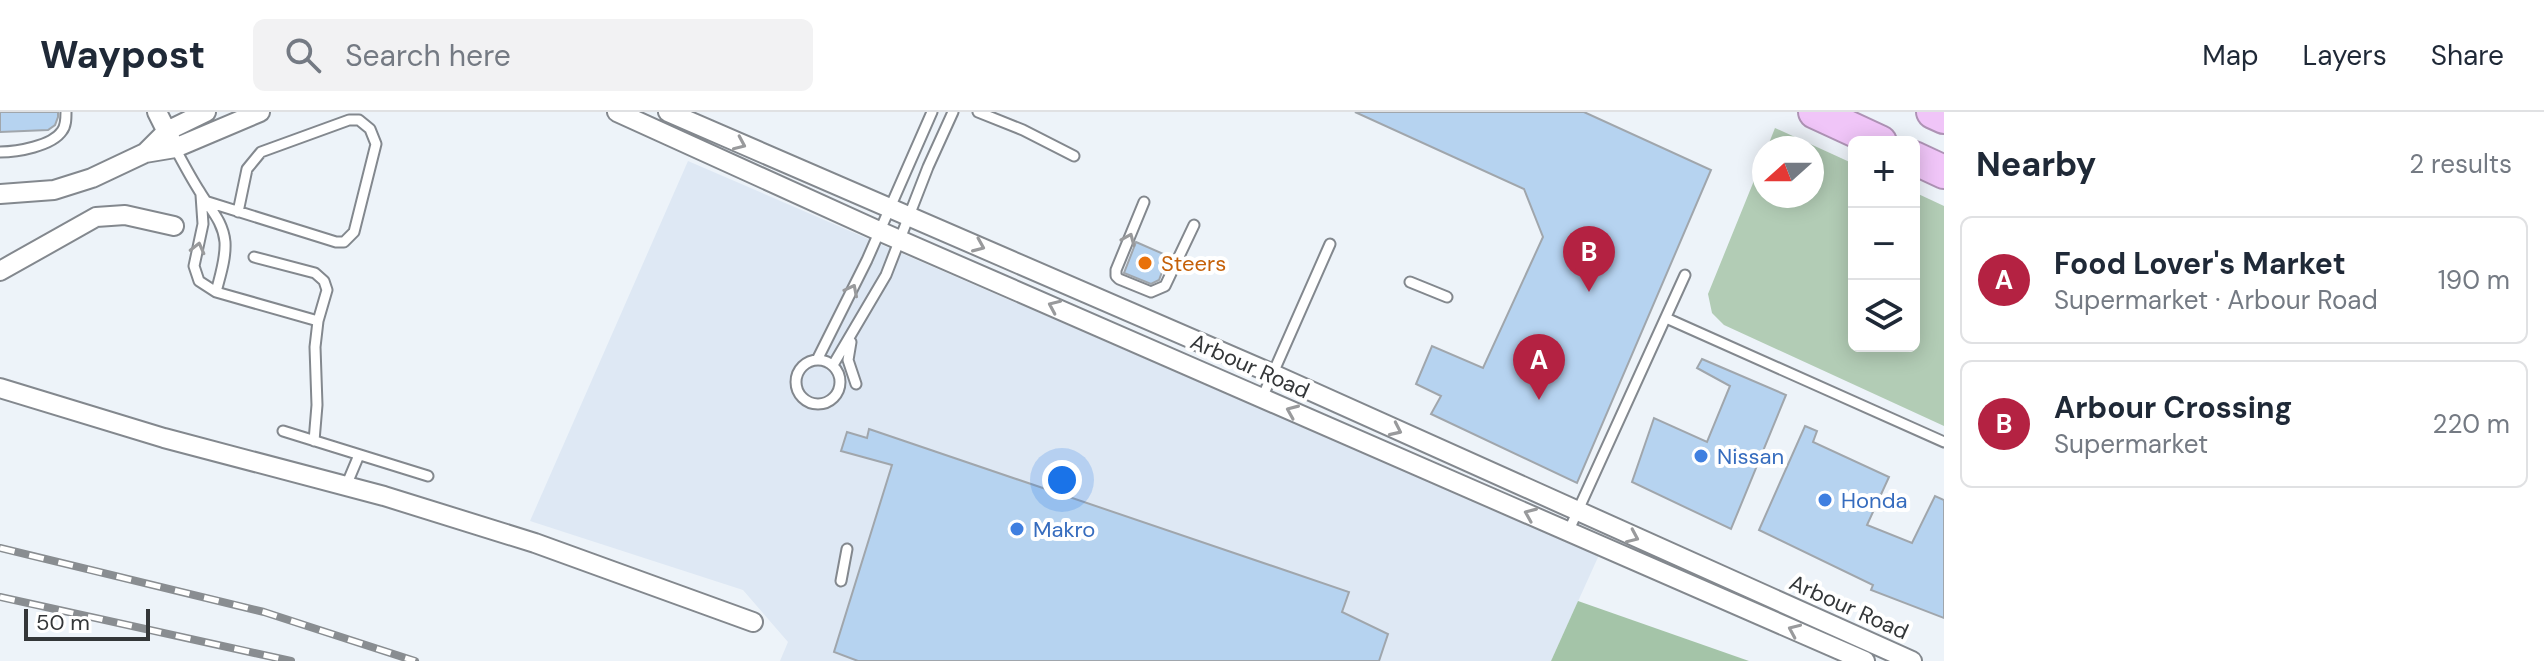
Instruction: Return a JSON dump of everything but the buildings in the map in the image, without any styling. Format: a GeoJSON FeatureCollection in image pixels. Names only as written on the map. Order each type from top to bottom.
{"type":"FeatureCollection","features":[{"type":"Feature","properties":{"kind":"highway"},"geometry":{"type":"LineString","coordinates":[[1815,112],[1867,136]]}},
{"type":"Feature","properties":{"kind":"highway"},"geometry":{"type":"LineString","coordinates":[[1933,112],[1944,117]]}},
{"type":"Feature","properties":{"kind":"highway"},"geometry":{"type":"LineString","coordinates":[[1920,161],[1944,172]]}},
{"type":"Feature","properties":{"kind":"street"},"geometry":{"type":"LineString","coordinates":[[157,112],[171,140]]}},
{"type":"Feature","properties":{"kind":"street"},"geometry":{"type":"LineString","coordinates":[[171,140],[206,112]]}},
{"type":"Feature","properties":{"kind":"street"},"geometry":{"type":"LineString","coordinates":[[0,194],[54,190],[92,178],[171,140],[260,112]]}},
{"type":"Feature","properties":{"kind":"street","name":"Arbour Road"},"geometry":{"type":"LineString","coordinates":[[617,112],[879,231],[1865,661]]}},
{"type":"Feature","properties":{"kind":"street","name":"Arbour Road"},"geometry":{"type":"LineString","coordinates":[[668,112],[1273,374],[1912,661]]}},
{"type":"Feature","properties":{"kind":"street"},"geometry":{"type":"LineString","coordinates":[[0,271],[96,217],[125,215],[174,226]]}},
{"type":"Feature","properties":{"kind":"street"},"geometry":{"type":"LineString","coordinates":[[0,388],[535,543],[753,622]]}},
{"type":"Feature","properties":{"kind":"lane"},"geometry":{"type":"LineString","coordinates":[[0,152],[54,139],[65,128],[66,112]]}},
{"type":"Feature","properties":{"kind":"lane"},"geometry":{"type":"LineString","coordinates":[[817,360],[932,112]]}},
{"type":"Feature","properties":{"kind":"lane"},"geometry":{"type":"LineString","coordinates":[[833,365],[886,275],[953,112]]}},
{"type":"Feature","properties":{"kind":"lane"},"geometry":{"type":"LineString","coordinates":[[978,112],[1074,156]]}},
{"type":"Feature","properties":{"kind":"lane"},"geometry":{"type":"LineString","coordinates":[[204,198],[238,212],[336,242],[347,241],[354,232],[376,144],[370,129],[359,120],[349,120],[261,152],[247,169],[238,212]]}},
{"type":"Feature","properties":{"kind":"lane"},"geometry":{"type":"LineString","coordinates":[[171,140],[204,198],[215,211],[225,241],[216,292]]}},
{"type":"Feature","properties":{"kind":"lane"},"geometry":{"type":"LineString","coordinates":[[204,198],[203,224],[194,266],[199,281],[216,292],[318,321]]}},
{"type":"Feature","properties":{"kind":"lane"},"geometry":{"type":"LineString","coordinates":[[1144,202],[1116,270],[1116,277],[1123,281],[1151,292],[1165,286],[1194,225]]}},
{"type":"Feature","properties":{"kind":"lane"},"geometry":{"type":"LineString","coordinates":[[1262,398],[1330,244]]}},
{"type":"Feature","properties":{"kind":"lane"},"geometry":{"type":"LineString","coordinates":[[254,257],[320,276],[327,290],[318,321],[315,347],[317,405],[314,441]]}},
{"type":"Feature","properties":{"kind":"lane"},"geometry":{"type":"LineString","coordinates":[[1569,530],[1685,275]]}},
{"type":"Feature","properties":{"kind":"lane"},"geometry":{"type":"LineString","coordinates":[[1410,282],[1447,297]]}},
{"type":"Feature","properties":{"kind":"lane"},"geometry":{"type":"LineString","coordinates":[[1666,318],[1944,442]]}},
{"type":"Feature","properties":{"kind":"lane"},"geometry":{"type":"LineString","coordinates":[[853,331],[848,360],[856,384]]}},
{"type":"Feature","properties":{"kind":"lane"},"geometry":{"type":"LineString","coordinates":[[817,360],[833,365],[840,382],[836,393],[825,402],[810,402],[800,394],[796,380],[805,364],[817,360]]}},
{"type":"Feature","properties":{"kind":"lane"},"geometry":{"type":"LineString","coordinates":[[283,431],[428,476]]}},
{"type":"Feature","properties":{"kind":"lane"},"geometry":{"type":"LineString","coordinates":[[346,486],[359,455]]}},
{"type":"Feature","properties":{"kind":"lane"},"geometry":{"type":"LineString","coordinates":[[841,581],[847,549]]}},
{"type":"Feature","properties":{"kind":"shaded area"},"geometry":{"type":"Polygon","coordinates":[[[688,161],[1599,555],[1551,661],[780,661],[788,642],[743,590],[530,521],[688,161]]]}},
{"type":"Feature","properties":{"kind":"green space"},"geometry":{"type":"Polygon","coordinates":[[[1775,128],[1793,136],[1772,136],[1775,128]]]}},
{"type":"Feature","properties":{"kind":"green space"},"geometry":{"type":"Polygon","coordinates":[[[1824,150],[1848,161],[1848,352],[1920,352],[1920,195],[1944,206],[1944,426],[1724,325],[1712,313],[1708,294],[1752,186],[1752,208],[1824,208],[1824,150]]]}},
{"type":"Feature","properties":{"kind":"green space"},"geometry":{"type":"Polygon","coordinates":[[[1578,601],[1749,661],[1551,661],[1578,601]]]}},
{"type":"Feature","properties":{"kind":"railway"},"geometry":{"type":"LineString","coordinates":[[0,548],[264,612],[415,661]]}},
{"type":"Feature","properties":{"kind":"railway"},"geometry":{"type":"LineString","coordinates":[[0,597],[291,661]]}},
{"type":"Feature","properties":{"kind":"place","name":"Steers"},"geometry":{"type":"Point","coordinates":[1145,263]}},
{"type":"Feature","properties":{"kind":"place","name":"Arbour Crossing"},"geometry":{"type":"Point","coordinates":[1589,292]}},
{"type":"Feature","properties":{"kind":"place","name":"Food Lover's Market"},"geometry":{"type":"Point","coordinates":[1539,400]}},
{"type":"Feature","properties":{"kind":"place","name":"Nissan"},"geometry":{"type":"Point","coordinates":[1701,456]}},
{"type":"Feature","properties":{"kind":"place","name":"Honda"},"geometry":{"type":"Point","coordinates":[1825,500]}},
{"type":"Feature","properties":{"kind":"place","name":"Makro"},"geometry":{"type":"Point","coordinates":[1017,529]}}]}
